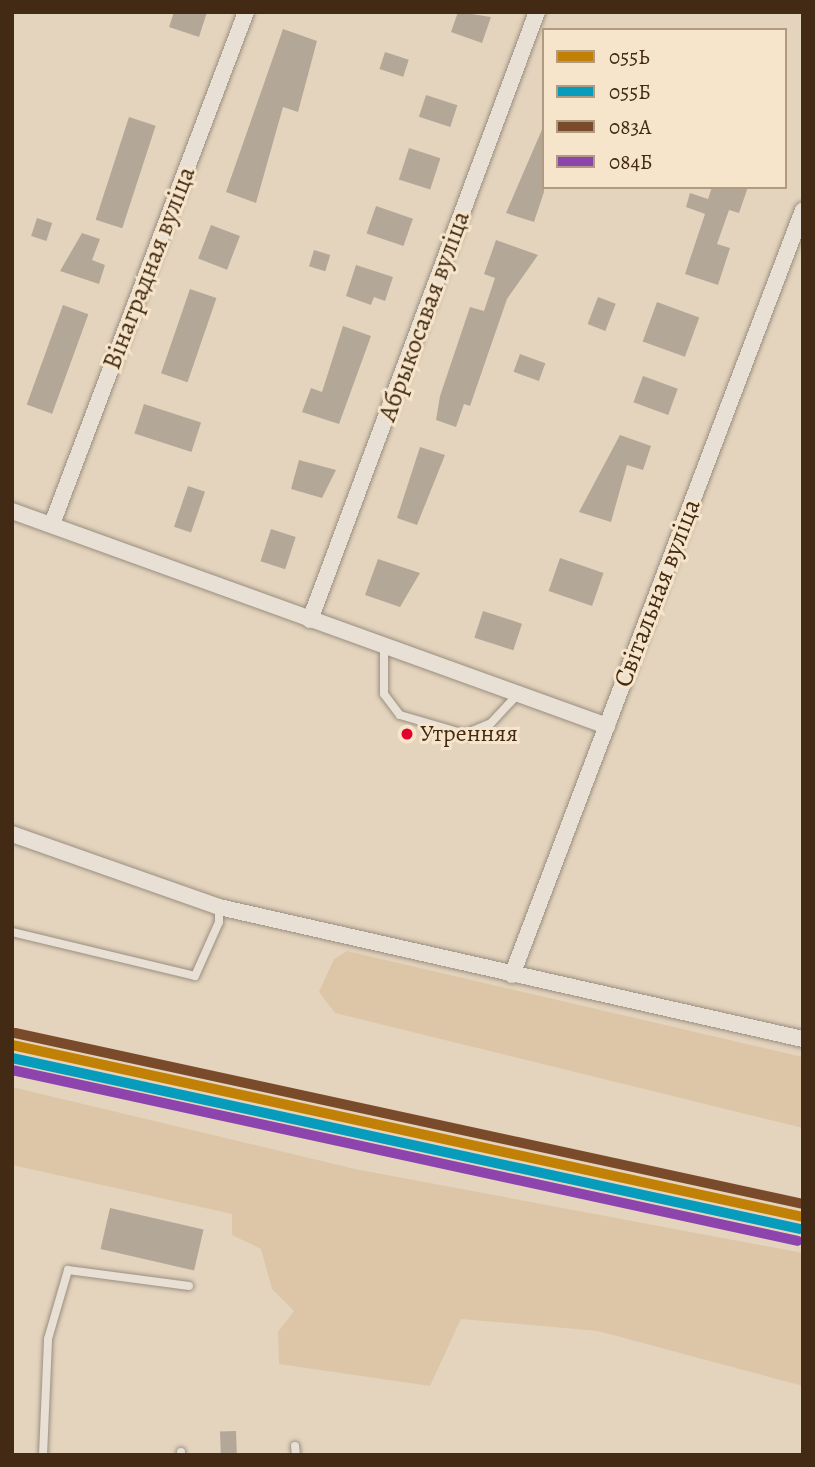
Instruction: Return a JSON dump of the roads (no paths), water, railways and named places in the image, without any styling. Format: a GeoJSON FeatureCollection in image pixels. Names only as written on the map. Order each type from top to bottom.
{"type":"FeatureCollection","features":[{"type":"Feature","properties":{"kind":"street","name":"Вінаградная вуліца"},"geometry":{"type":"LineString","coordinates":[[52,524],[246,12]]}},
{"type":"Feature","properties":{"kind":"street","name":"Абрыкосавая вуліца"},"geometry":{"type":"LineString","coordinates":[[310,620],[537,12]]}},
{"type":"Feature","properties":{"kind":"street","name":"Світальная вуліца"},"geometry":{"type":"LineString","coordinates":[[512,975],[803,210]]}},
{"type":"Feature","properties":{"kind":"street"},"geometry":{"type":"LineString","coordinates":[[12,511],[607,726]]}},
{"type":"Feature","properties":{"kind":"street"},"geometry":{"type":"LineString","coordinates":[[12,834],[219,907],[803,1039]]}},
{"type":"Feature","properties":{"kind":"lane"},"geometry":{"type":"LineString","coordinates":[[384,646],[384,694],[400,715],[465,734],[491,723],[518,694]]}},
{"type":"Feature","properties":{"kind":"lane"},"geometry":{"type":"LineString","coordinates":[[12,932],[195,976],[219,907]]}},
{"type":"Feature","properties":{"kind":"lane"},"geometry":{"type":"LineString","coordinates":[[43,1455],[48,1339],[68,1270],[189,1286]]}},
{"type":"Feature","properties":{"kind":"place","name":"Утренняя"},"geometry":{"type":"Point","coordinates":[407,734]}}]}
